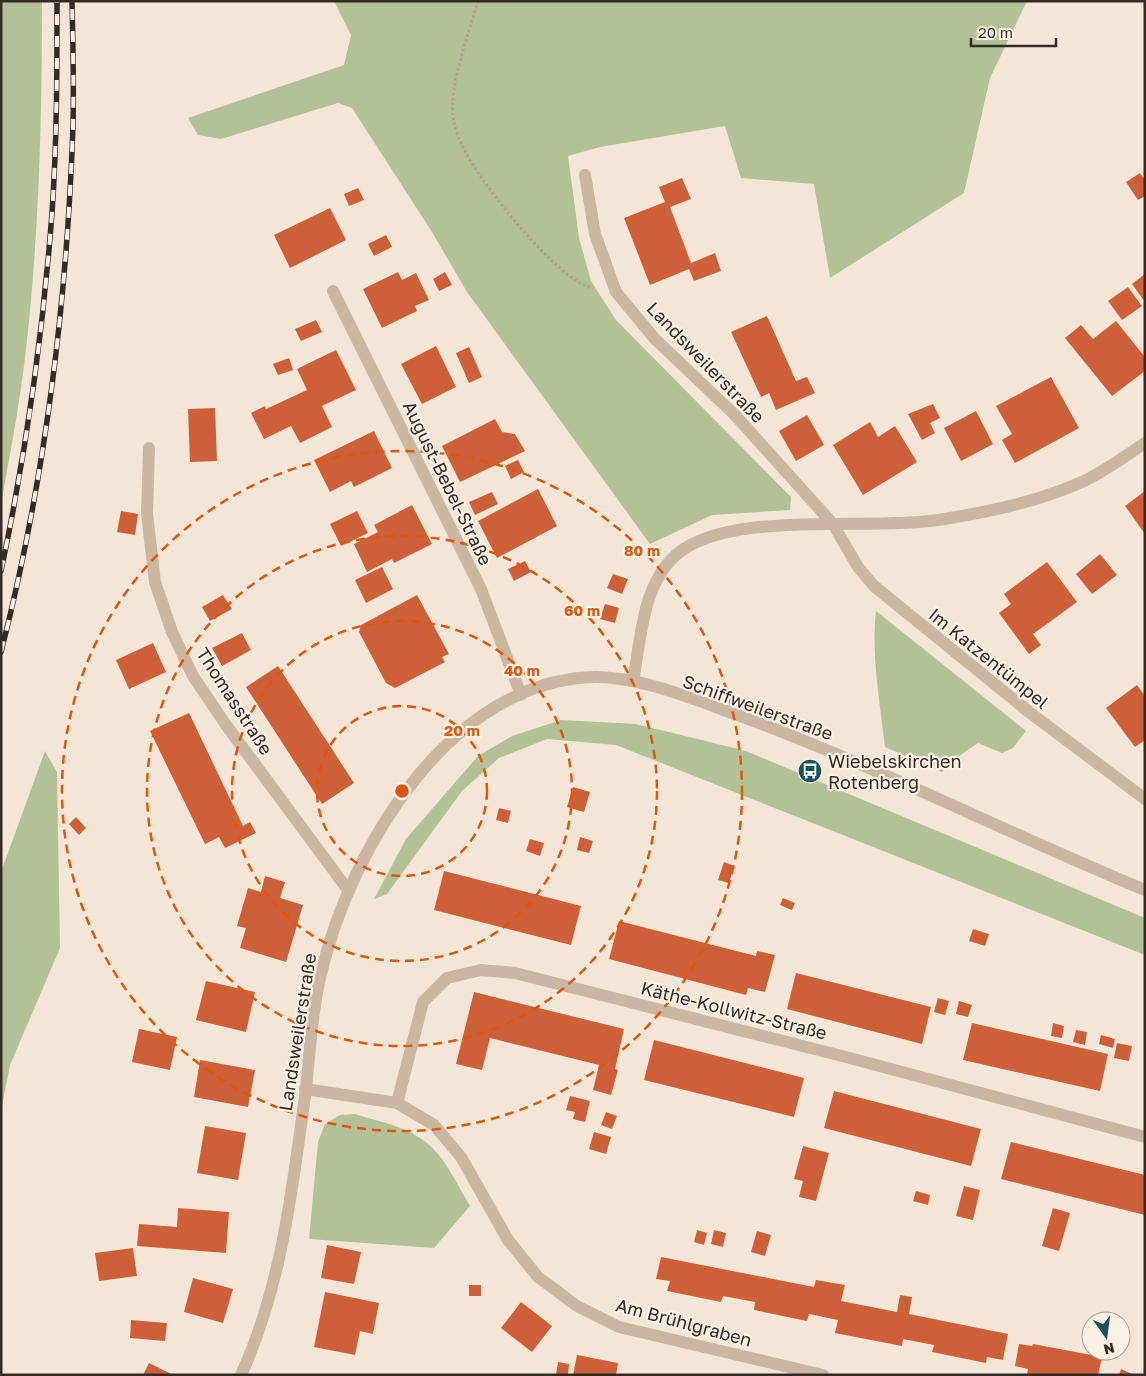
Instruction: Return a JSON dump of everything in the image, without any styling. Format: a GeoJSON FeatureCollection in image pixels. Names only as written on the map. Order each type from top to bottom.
{"type":"FeatureCollection","features":[{"type":"Feature","properties":{"kind":"street","name":"Landsweilerstraße"},"geometry":{"type":"LineString","coordinates":[[585,175],[595,234],[616,292],[654,338],[734,414],[833,524]]}},
{"type":"Feature","properties":{"kind":"street","name":"August-Bebel-Straße"},"geometry":{"type":"LineString","coordinates":[[333,291],[481,589],[521,695]]}},
{"type":"Feature","properties":{"kind":"street"},"geometry":{"type":"LineString","coordinates":[[633,681],[649,599],[660,574],[677,555],[697,542],[728,531],[936,520],[1014,506],[1085,480],[1145,443]]}},
{"type":"Feature","properties":{"kind":"street","name":"Thomasstraße"},"geometry":{"type":"LineString","coordinates":[[149,448],[147,514],[155,582],[172,632],[193,676],[226,725],[348,890]]}},
{"type":"Feature","properties":{"kind":"street","name":"Im Katzentümpel"},"geometry":{"type":"LineString","coordinates":[[833,524],[858,567],[874,586],[1029,712],[1145,799]]}},
{"type":"Feature","properties":{"kind":"street","name":"Landsweilerstraße"},"geometry":{"type":"LineString","coordinates":[[241,1375],[274,1280],[288,1212],[321,975],[348,890],[376,835],[411,783],[446,744],[483,716],[521,695],[546,686],[597,677],[633,681]]}},
{"type":"Feature","properties":{"kind":"street","name":"Schiffweilerstraße"},"geometry":{"type":"LineString","coordinates":[[633,681],[708,704],[782,732],[1145,890]]}},
{"type":"Feature","properties":{"kind":"street","name":"Käthe-Kollwitz-Straße"},"geometry":{"type":"LineString","coordinates":[[397,1104],[423,1002],[447,978],[481,970],[515,973],[846,1056],[1145,1138]]}},
{"type":"Feature","properties":{"kind":"street","name":"Am Brühlgraben"},"geometry":{"type":"LineString","coordinates":[[305,1089],[397,1104],[434,1125],[461,1157],[508,1240],[538,1277],[577,1306],[629,1329],[823,1375]]}},
{"type":"Feature","properties":{"kind":"path"},"geometry":{"type":"LineString","coordinates":[[478,1],[454,90],[453,116],[462,145],[483,181],[546,257],[584,287],[616,292]]}},
{"type":"Feature","properties":{"kind":"green space"},"geometry":{"type":"Polygon","coordinates":[[[1,1],[42,1],[40,135],[34,269],[23,376],[1,504],[1,1]]]}},
{"type":"Feature","properties":{"kind":"green space"},"geometry":{"type":"Polygon","coordinates":[[[334,1],[1027,1],[990,78],[964,193],[830,278],[814,184],[741,178],[725,126],[600,147],[568,156],[579,238],[591,281],[616,320],[791,497],[790,510],[712,515],[650,544],[467,292],[432,232],[352,108],[338,103],[221,139],[198,135],[188,118],[344,65],[351,35],[334,1]]]}},
{"type":"Feature","properties":{"kind":"green space"},"geometry":{"type":"Polygon","coordinates":[[[876,611],[1026,731],[1013,748],[1002,753],[978,743],[949,763],[942,772],[885,747],[875,662],[876,611]]]}},
{"type":"Feature","properties":{"kind":"green space"},"geometry":{"type":"Polygon","coordinates":[[[561,720],[636,724],[746,751],[1145,918],[1145,955],[616,745],[547,739],[499,758],[462,791],[387,894],[374,899],[406,839],[478,756],[512,736],[561,720]]]}},
{"type":"Feature","properties":{"kind":"green space"},"geometry":{"type":"Polygon","coordinates":[[[45,751],[57,772],[60,948],[10,1065],[1,1111],[1,872],[45,751]]]}},
{"type":"Feature","properties":{"kind":"green space"},"geometry":{"type":"Polygon","coordinates":[[[355,1114],[397,1127],[420,1138],[443,1160],[454,1178],[470,1206],[434,1248],[309,1239],[318,1142],[325,1124],[340,1115],[355,1114]]]}},
{"type":"Feature","properties":{"kind":"building"},"geometry":{"type":"Polygon","coordinates":[[[1140,173],[1145,180],[1145,196],[1138,200],[1126,182],[1140,173]]]}},
{"type":"Feature","properties":{"kind":"building"},"geometry":{"type":"Polygon","coordinates":[[[682,178],[691,199],[670,207],[691,263],[715,253],[721,271],[694,281],[689,269],[650,285],[624,218],[665,202],[659,187],[682,178]]]}},
{"type":"Feature","properties":{"kind":"building"},"geometry":{"type":"Polygon","coordinates":[[[358,188],[364,200],[349,206],[344,194],[358,188]]]}},
{"type":"Feature","properties":{"kind":"building"},"geometry":{"type":"Polygon","coordinates":[[[330,208],[346,240],[290,268],[274,235],[330,208]]]}},
{"type":"Feature","properties":{"kind":"building"},"geometry":{"type":"Polygon","coordinates":[[[386,235],[392,247],[374,256],[368,244],[386,235]]]}},
{"type":"Feature","properties":{"kind":"building"},"geometry":{"type":"Polygon","coordinates":[[[398,272],[402,280],[416,273],[429,300],[415,306],[417,311],[382,328],[363,289],[398,272]]]}},
{"type":"Feature","properties":{"kind":"building"},"geometry":{"type":"Polygon","coordinates":[[[445,272],[452,285],[439,291],[433,279],[445,272]]]}},
{"type":"Feature","properties":{"kind":"building"},"geometry":{"type":"Polygon","coordinates":[[[1145,274],[1145,302],[1132,284],[1145,274]]]}},
{"type":"Feature","properties":{"kind":"building"},"geometry":{"type":"Polygon","coordinates":[[[1128,287],[1142,306],[1122,320],[1108,301],[1128,287]]]}},
{"type":"Feature","properties":{"kind":"building"},"geometry":{"type":"Polygon","coordinates":[[[767,316],[796,381],[807,377],[815,393],[776,410],[769,393],[761,397],[731,332],[767,316]]]}},
{"type":"Feature","properties":{"kind":"building"},"geometry":{"type":"Polygon","coordinates":[[[316,320],[322,332],[301,341],[295,329],[316,320]]]}},
{"type":"Feature","properties":{"kind":"building"},"geometry":{"type":"Polygon","coordinates":[[[1116,321],[1145,357],[1145,371],[1112,396],[1065,338],[1081,325],[1093,339],[1116,321]]]}},
{"type":"Feature","properties":{"kind":"building"},"geometry":{"type":"Polygon","coordinates":[[[436,346],[456,387],[422,404],[401,364],[436,346]]]}},
{"type":"Feature","properties":{"kind":"building"},"geometry":{"type":"Polygon","coordinates":[[[469,347],[482,377],[469,383],[456,353],[469,347]]]}},
{"type":"Feature","properties":{"kind":"building"},"geometry":{"type":"Polygon","coordinates":[[[336,350],[356,390],[322,406],[332,427],[300,443],[291,426],[264,439],[251,413],[265,406],[266,409],[307,390],[297,369],[336,350]]]}},
{"type":"Feature","properties":{"kind":"building"},"geometry":{"type":"Polygon","coordinates":[[[289,358],[293,370],[278,375],[273,364],[289,358]]]}},
{"type":"Feature","properties":{"kind":"building"},"geometry":{"type":"Polygon","coordinates":[[[1051,377],[1079,428],[1015,463],[1002,440],[1012,434],[996,406],[1051,377]]]}},
{"type":"Feature","properties":{"kind":"building"},"geometry":{"type":"Polygon","coordinates":[[[933,404],[940,418],[930,423],[935,433],[922,440],[908,414],[933,404]]]}},
{"type":"Feature","properties":{"kind":"building"},"geometry":{"type":"Polygon","coordinates":[[[215,408],[217,461],[190,462],[188,409],[215,408]]]}},
{"type":"Feature","properties":{"kind":"building"},"geometry":{"type":"Polygon","coordinates":[[[976,411],[993,444],[961,461],[944,428],[976,411]]]}},
{"type":"Feature","properties":{"kind":"building"},"geometry":{"type":"Polygon","coordinates":[[[807,415],[824,445],[796,461],[779,431],[807,415]]]}},
{"type":"Feature","properties":{"kind":"building"},"geometry":{"type":"Polygon","coordinates":[[[495,419],[502,432],[515,434],[525,451],[460,482],[442,446],[495,419]]]}},
{"type":"Feature","properties":{"kind":"building"},"geometry":{"type":"Polygon","coordinates":[[[870,422],[878,437],[895,426],[917,462],[863,495],[833,445],[870,422]]]}},
{"type":"Feature","properties":{"kind":"building"},"geometry":{"type":"Polygon","coordinates":[[[374,431],[392,468],[354,487],[351,481],[330,492],[314,460],[374,431]]]}},
{"type":"Feature","properties":{"kind":"building"},"geometry":{"type":"Polygon","coordinates":[[[518,460],[524,472],[511,479],[505,466],[518,460]]]}},
{"type":"Feature","properties":{"kind":"building"},"geometry":{"type":"Polygon","coordinates":[[[538,489],[557,526],[497,558],[478,521],[538,489]]]}},
{"type":"Feature","properties":{"kind":"building"},"geometry":{"type":"Polygon","coordinates":[[[1145,491],[1145,534],[1125,506],[1145,491]]]}},
{"type":"Feature","properties":{"kind":"building"},"geometry":{"type":"Polygon","coordinates":[[[492,492],[498,504],[475,515],[469,502],[492,492]]]}},
{"type":"Feature","properties":{"kind":"building"},"geometry":{"type":"Polygon","coordinates":[[[412,505],[432,544],[394,563],[392,559],[367,572],[354,544],[378,532],[374,525],[412,505]]]}},
{"type":"Feature","properties":{"kind":"building"},"geometry":{"type":"Polygon","coordinates":[[[121,511],[138,514],[135,535],[117,532],[121,511]]]}},
{"type":"Feature","properties":{"kind":"building"},"geometry":{"type":"Polygon","coordinates":[[[357,511],[368,533],[341,546],[330,524],[357,511]]]}},
{"type":"Feature","properties":{"kind":"building"},"geometry":{"type":"Polygon","coordinates":[[[1100,554],[1117,575],[1092,594],[1076,574],[1100,554]]]}},
{"type":"Feature","properties":{"kind":"building"},"geometry":{"type":"Polygon","coordinates":[[[525,561],[531,572],[514,581],[508,569],[525,561]]]}},
{"type":"Feature","properties":{"kind":"building"},"geometry":{"type":"Polygon","coordinates":[[[1047,562],[1077,602],[1033,634],[1041,645],[1029,654],[999,613],[1011,604],[1004,594],[1047,562]]]}},
{"type":"Feature","properties":{"kind":"building"},"geometry":{"type":"Polygon","coordinates":[[[382,567],[393,589],[366,603],[355,580],[382,567]]]}},
{"type":"Feature","properties":{"kind":"building"},"geometry":{"type":"Polygon","coordinates":[[[613,574],[628,579],[622,594],[607,588],[613,574]]]}},
{"type":"Feature","properties":{"kind":"building"},"geometry":{"type":"Polygon","coordinates":[[[223,595],[232,609],[210,621],[202,607],[223,595]]]}},
{"type":"Feature","properties":{"kind":"building"},"geometry":{"type":"Polygon","coordinates":[[[417,595],[449,654],[442,657],[445,662],[395,688],[386,683],[359,632],[361,625],[417,595]]]}},
{"type":"Feature","properties":{"kind":"building"},"geometry":{"type":"Polygon","coordinates":[[[605,604],[619,608],[615,623],[600,619],[605,604]]]}},
{"type":"Feature","properties":{"kind":"building"},"geometry":{"type":"Polygon","coordinates":[[[242,633],[251,650],[222,666],[212,648],[242,633]]]}},
{"type":"Feature","properties":{"kind":"building"},"geometry":{"type":"Polygon","coordinates":[[[153,643],[166,672],[129,689],[116,660],[153,643]]]}},
{"type":"Feature","properties":{"kind":"building"},"geometry":{"type":"Polygon","coordinates":[[[278,666],[354,783],[322,804],[246,687],[278,666]]]}},
{"type":"Feature","properties":{"kind":"building"},"geometry":{"type":"Polygon","coordinates":[[[1137,685],[1145,696],[1145,740],[1135,747],[1106,708],[1137,685]]]}},
{"type":"Feature","properties":{"kind":"building"},"geometry":{"type":"Polygon","coordinates":[[[189,713],[243,826],[250,822],[256,833],[225,848],[219,837],[205,844],[150,731],[189,713]]]}},
{"type":"Feature","properties":{"kind":"building"},"geometry":{"type":"Polygon","coordinates":[[[573,787],[590,792],[584,812],[567,807],[573,787]]]}},
{"type":"Feature","properties":{"kind":"building"},"geometry":{"type":"Polygon","coordinates":[[[499,808],[511,811],[508,823],[496,820],[499,808]]]}},
{"type":"Feature","properties":{"kind":"building"},"geometry":{"type":"Polygon","coordinates":[[[76,817],[86,828],[79,835],[69,824],[76,817]]]}},
{"type":"Feature","properties":{"kind":"building"},"geometry":{"type":"Polygon","coordinates":[[[580,837],[593,841],[589,853],[577,850],[580,837]]]}},
{"type":"Feature","properties":{"kind":"building"},"geometry":{"type":"Polygon","coordinates":[[[530,839],[544,843],[540,856],[526,851],[530,839]]]}},
{"type":"Feature","properties":{"kind":"building"},"geometry":{"type":"Polygon","coordinates":[[[724,862],[734,866],[729,883],[718,880],[724,862]]]}},
{"type":"Feature","properties":{"kind":"building"},"geometry":{"type":"Polygon","coordinates":[[[444,871],[581,906],[571,945],[434,910],[444,871]]]}},
{"type":"Feature","properties":{"kind":"building"},"geometry":{"type":"Polygon","coordinates":[[[265,876],[285,882],[280,898],[303,905],[286,962],[240,948],[246,928],[237,926],[248,888],[261,892],[265,876]]]}},
{"type":"Feature","properties":{"kind":"building"},"geometry":{"type":"Polygon","coordinates":[[[783,898],[795,903],[792,910],[780,905],[783,898]]]}},
{"type":"Feature","properties":{"kind":"building"},"geometry":{"type":"Polygon","coordinates":[[[619,921],[756,956],[757,951],[775,955],[765,992],[748,988],[746,995],[609,959],[619,921]]]}},
{"type":"Feature","properties":{"kind":"building"},"geometry":{"type":"Polygon","coordinates":[[[973,929],[989,934],[985,946],[969,941],[973,929]]]}},
{"type":"Feature","properties":{"kind":"building"},"geometry":{"type":"Polygon","coordinates":[[[796,973],[931,1007],[922,1044],[787,1009],[796,973]]]}},
{"type":"Feature","properties":{"kind":"building"},"geometry":{"type":"Polygon","coordinates":[[[206,981],[255,992],[246,1032],[196,1020],[206,981]]]}},
{"type":"Feature","properties":{"kind":"building"},"geometry":{"type":"Polygon","coordinates":[[[474,992],[624,1029],[615,1069],[618,1070],[611,1095],[593,1090],[599,1065],[490,1038],[482,1070],[456,1064],[474,992]]]}},
{"type":"Feature","properties":{"kind":"building"},"geometry":{"type":"Polygon","coordinates":[[[938,998],[949,1001],[945,1015],[934,1012],[938,998]]]}},
{"type":"Feature","properties":{"kind":"building"},"geometry":{"type":"Polygon","coordinates":[[[959,1001],[972,1005],[968,1017],[956,1014],[959,1001]]]}},
{"type":"Feature","properties":{"kind":"building"},"geometry":{"type":"Polygon","coordinates":[[[972,1023],[1108,1054],[1100,1091],[963,1060],[972,1023]]]}},
{"type":"Feature","properties":{"kind":"building"},"geometry":{"type":"Polygon","coordinates":[[[1053,1023],[1064,1026],[1062,1038],[1051,1036],[1053,1023]]]}},
{"type":"Feature","properties":{"kind":"building"},"geometry":{"type":"Polygon","coordinates":[[[139,1029],[177,1037],[170,1070],[132,1062],[139,1029]]]}},
{"type":"Feature","properties":{"kind":"building"},"geometry":{"type":"Polygon","coordinates":[[[1076,1030],[1087,1032],[1085,1045],[1073,1042],[1076,1030]]]}},
{"type":"Feature","properties":{"kind":"building"},"geometry":{"type":"Polygon","coordinates":[[[1101,1035],[1115,1039],[1113,1048],[1099,1044],[1101,1035]]]}},
{"type":"Feature","properties":{"kind":"building"},"geometry":{"type":"Polygon","coordinates":[[[654,1040],[804,1078],[794,1117],[644,1080],[654,1040]]]}},
{"type":"Feature","properties":{"kind":"building"},"geometry":{"type":"Polygon","coordinates":[[[1117,1043],[1132,1046],[1129,1061],[1114,1058],[1117,1043]]]}},
{"type":"Feature","properties":{"kind":"building"},"geometry":{"type":"Polygon","coordinates":[[[200,1060],[255,1070],[248,1107],[194,1097],[200,1060]]]}},
{"type":"Feature","properties":{"kind":"building"},"geometry":{"type":"Polygon","coordinates":[[[834,1091],[981,1129],[971,1166],[824,1128],[834,1091]]]}},
{"type":"Feature","properties":{"kind":"building"},"geometry":{"type":"Polygon","coordinates":[[[570,1096],[590,1101],[585,1122],[573,1119],[575,1112],[566,1110],[570,1096]]]}},
{"type":"Feature","properties":{"kind":"building"},"geometry":{"type":"Polygon","coordinates":[[[606,1112],[617,1116],[612,1129],[601,1125],[606,1112]]]}},
{"type":"Feature","properties":{"kind":"building"},"geometry":{"type":"Polygon","coordinates":[[[205,1126],[246,1133],[238,1180],[197,1173],[205,1126]]]}},
{"type":"Feature","properties":{"kind":"building"},"geometry":{"type":"Polygon","coordinates":[[[594,1132],[611,1137],[606,1154],[589,1149],[594,1132]]]}},
{"type":"Feature","properties":{"kind":"building"},"geometry":{"type":"Polygon","coordinates":[[[1011,1142],[1145,1175],[1145,1215],[1001,1179],[1011,1142]]]}},
{"type":"Feature","properties":{"kind":"building"},"geometry":{"type":"Polygon","coordinates":[[[803,1146],[829,1153],[816,1201],[799,1197],[803,1181],[794,1179],[803,1146]]]}},
{"type":"Feature","properties":{"kind":"building"},"geometry":{"type":"Polygon","coordinates":[[[964,1186],[980,1190],[973,1220],[956,1216],[964,1186]]]}},
{"type":"Feature","properties":{"kind":"building"},"geometry":{"type":"Polygon","coordinates":[[[916,1191],[930,1195],[928,1205],[913,1201],[916,1191]]]}},
{"type":"Feature","properties":{"kind":"building"},"geometry":{"type":"Polygon","coordinates":[[[178,1208],[229,1212],[226,1253],[137,1246],[139,1224],[177,1227],[178,1208]]]}},
{"type":"Feature","properties":{"kind":"building"},"geometry":{"type":"Polygon","coordinates":[[[1053,1208],[1070,1213],[1059,1251],[1042,1246],[1053,1208]]]}},
{"type":"Feature","properties":{"kind":"building"},"geometry":{"type":"Polygon","coordinates":[[[697,1230],[707,1233],[704,1245],[694,1242],[697,1230]]]}},
{"type":"Feature","properties":{"kind":"building"},"geometry":{"type":"Polygon","coordinates":[[[714,1230],[726,1233],[723,1247],[711,1244],[714,1230]]]}},
{"type":"Feature","properties":{"kind":"building"},"geometry":{"type":"Polygon","coordinates":[[[757,1231],[771,1235],[765,1256],[751,1252],[757,1231]]]}},
{"type":"Feature","properties":{"kind":"building"},"geometry":{"type":"Polygon","coordinates":[[[327,1245],[361,1252],[354,1284],[321,1278],[327,1245]]]}},
{"type":"Feature","properties":{"kind":"building"},"geometry":{"type":"Polygon","coordinates":[[[133,1248],[137,1276],[99,1281],[95,1253],[133,1248]]]}},
{"type":"Feature","properties":{"kind":"building"},"geometry":{"type":"Polygon","coordinates":[[[661,1257],[814,1287],[816,1280],[845,1285],[841,1301],[897,1312],[900,1295],[912,1297],[909,1314],[1008,1334],[1003,1360],[987,1357],[986,1363],[932,1352],[934,1345],[903,1339],[902,1346],[835,1333],[838,1320],[809,1314],[807,1321],[754,1310],[755,1302],[723,1296],[721,1302],[667,1291],[670,1281],[656,1279],[661,1257]]]}},
{"type":"Feature","properties":{"kind":"building"},"geometry":{"type":"Polygon","coordinates":[[[193,1278],[233,1289],[223,1323],[184,1312],[193,1278]]]}},
{"type":"Feature","properties":{"kind":"building"},"geometry":{"type":"Polygon","coordinates":[[[469,1285],[481,1285],[481,1296],[469,1296],[469,1285]]]}},
{"type":"Feature","properties":{"kind":"building"},"geometry":{"type":"Polygon","coordinates":[[[325,1292],[379,1303],[373,1334],[360,1331],[355,1355],[314,1347],[325,1292]]]}},
{"type":"Feature","properties":{"kind":"building"},"geometry":{"type":"Polygon","coordinates":[[[521,1302],[552,1326],[532,1352],[501,1328],[521,1302]]]}},
{"type":"Feature","properties":{"kind":"building"},"geometry":{"type":"Polygon","coordinates":[[[131,1320],[167,1323],[165,1341],[130,1338],[131,1320]]]}},
{"type":"Feature","properties":{"kind":"building"},"geometry":{"type":"Polygon","coordinates":[[[1019,1344],[1032,1346],[1033,1344],[1081,1353],[1081,1361],[1101,1361],[1098,1375],[1027,1375],[1028,1369],[1015,1366],[1019,1344]]]}},
{"type":"Feature","properties":{"kind":"building"},"geometry":{"type":"Polygon","coordinates":[[[577,1355],[618,1363],[616,1375],[573,1375],[577,1355]]]}},
{"type":"Feature","properties":{"kind":"building"},"geometry":{"type":"Polygon","coordinates":[[[558,1362],[569,1364],[568,1375],[556,1375],[558,1362]]]}},
{"type":"Feature","properties":{"kind":"building"},"geometry":{"type":"Polygon","coordinates":[[[149,1363],[173,1375],[143,1375],[149,1363]]]}},
{"type":"Feature","properties":{"kind":"building"},"geometry":{"type":"Polygon","coordinates":[[[1121,1369],[1134,1375],[1119,1375],[1121,1369]]]}},
{"type":"Feature","properties":{"kind":"railway"},"geometry":{"type":"LineString","coordinates":[[1,571],[26,438],[44,303],[55,160],[57,1]]}},
{"type":"Feature","properties":{"kind":"railway"},"geometry":{"type":"LineString","coordinates":[[1,652],[30,522],[42,457],[59,325],[70,192],[73,126],[72,1]]}},
{"type":"Feature","properties":{"kind":"place","name":"Wiebelskirchen Rotenberg"},"geometry":{"type":"Point","coordinates":[810,771]}}]}
